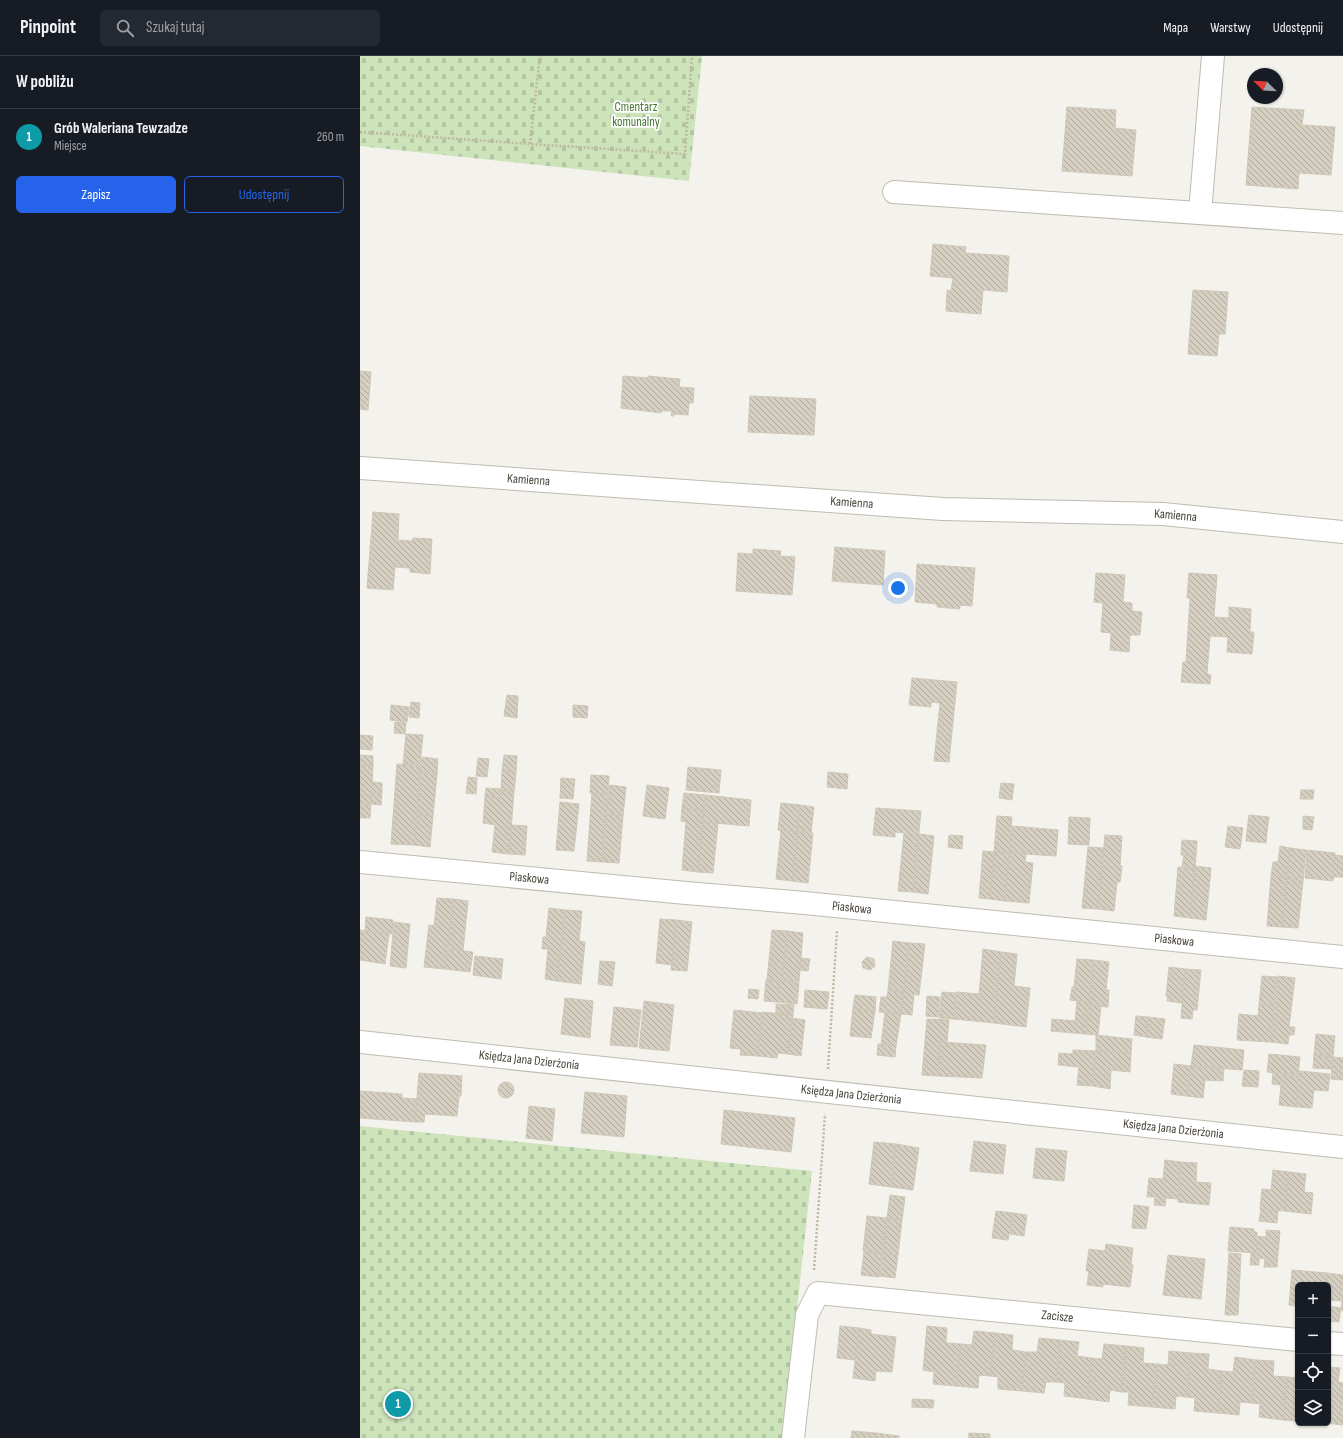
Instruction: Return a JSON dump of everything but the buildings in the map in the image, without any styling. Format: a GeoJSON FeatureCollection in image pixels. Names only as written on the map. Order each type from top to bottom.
{"type":"FeatureCollection","features":[{"type":"Feature","properties":{"kind":"street"},"geometry":{"type":"LineString","coordinates":[[1200,213],[1213,56]]}},
{"type":"Feature","properties":{"kind":"street"},"geometry":{"type":"LineString","coordinates":[[894,192],[1343,223]]}},
{"type":"Feature","properties":{"kind":"street","name":"Kamienna"},"geometry":{"type":"LineString","coordinates":[[360,468],[943,509],[1163,514],[1343,532]]}},
{"type":"Feature","properties":{"kind":"street","name":"Piaskowa"},"geometry":{"type":"LineString","coordinates":[[360,862],[805,903],[1343,957]]}},
{"type":"Feature","properties":{"kind":"street","name":"Księdza Jana Dzierżonia"},"geometry":{"type":"LineString","coordinates":[[360,1042],[1343,1147]]}},
{"type":"Feature","properties":{"kind":"street","name":"Zacisze"},"geometry":{"type":"LineString","coordinates":[[793,1438],[807,1315],[818,1293],[1295,1340]]}},
{"type":"Feature","properties":{"kind":"street"},"geometry":{"type":"LineString","coordinates":[[1331,1343],[1343,1344]]}},
{"type":"Feature","properties":{"kind":"path"},"geometry":{"type":"LineString","coordinates":[[530,144],[540,56]]}},
{"type":"Feature","properties":{"kind":"path"},"geometry":{"type":"LineString","coordinates":[[360,132],[685,154],[692,56]]}},
{"type":"Feature","properties":{"kind":"green space","name":"Cmentarz komunalny"},"geometry":{"type":"Polygon","coordinates":[[[360,56],[702,56],[689,181],[360,146],[360,56]]]}},
{"type":"Feature","properties":{"kind":"green space"},"geometry":{"type":"Polygon","coordinates":[[[360,1126],[812,1171],[783,1438],[360,1438],[360,1126]]]}},
{"type":"Feature","properties":{"kind":"place","name":"Grób Waleriana Tewzadze"},"geometry":{"type":"Point","coordinates":[398,1404]}}]}
